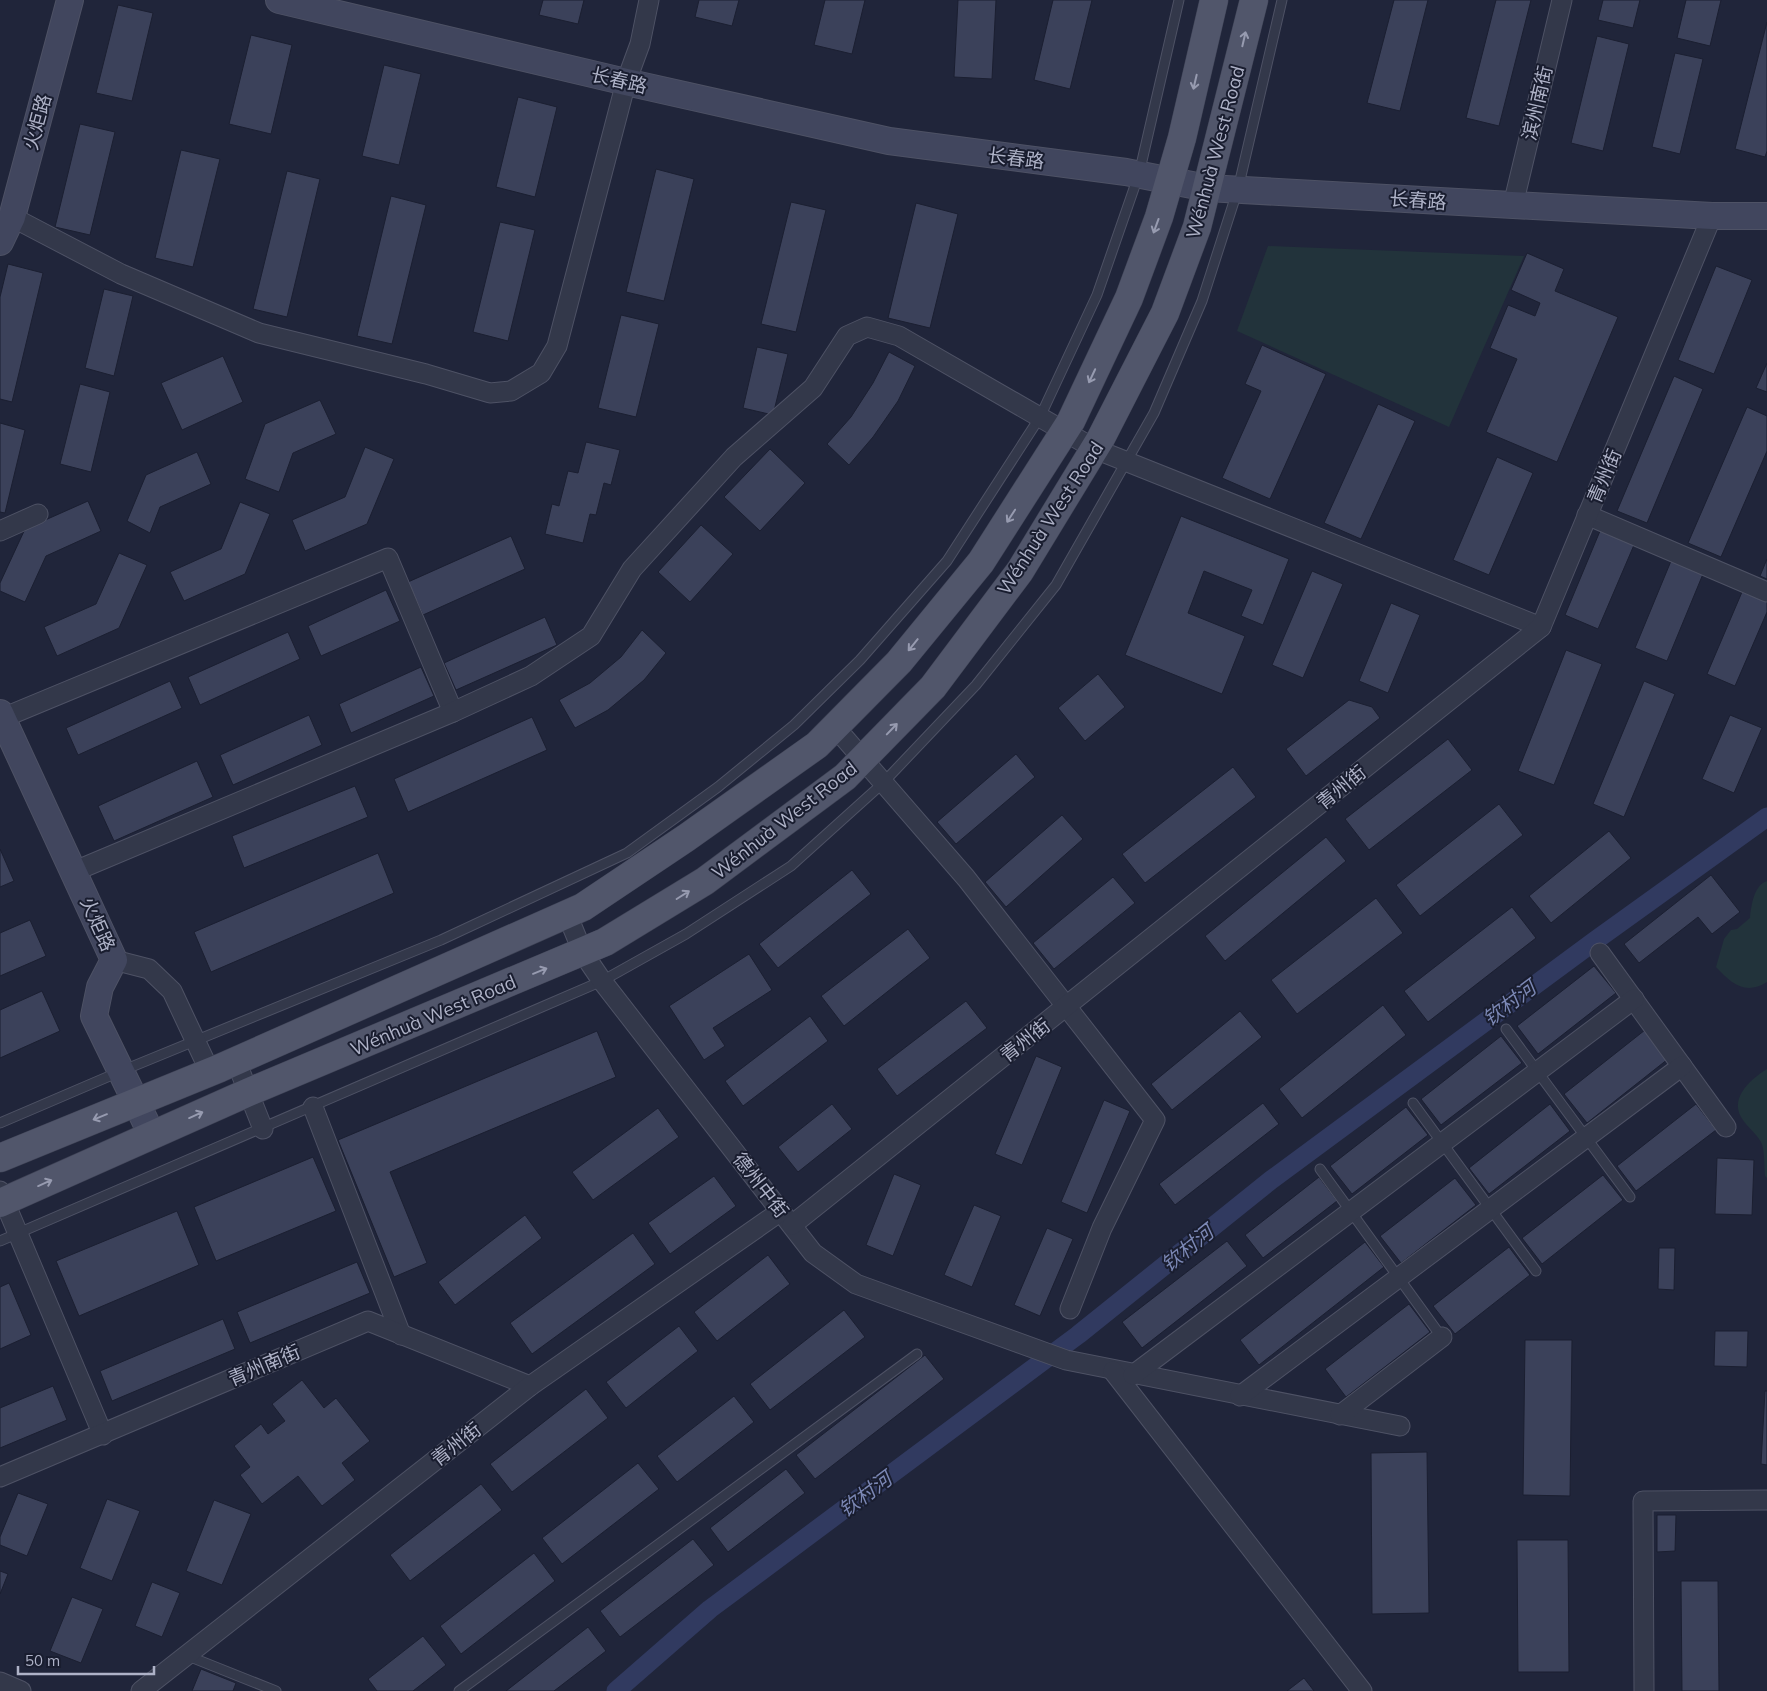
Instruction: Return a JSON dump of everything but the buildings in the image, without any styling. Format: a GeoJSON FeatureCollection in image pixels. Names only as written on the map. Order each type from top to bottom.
{"type":"FeatureCollection","features":[{"type":"Feature","properties":{"kind":"main road","name":"Wénhuà West Road"},"geometry":{"type":"LineString","coordinates":[[0,1158],[236,1061],[583,907],[686,838],[816,746],[899,662],[981,562],[1064,432],[1129,298],[1171,180],[1214,0]]}},
{"type":"Feature","properties":{"kind":"main road","name":"Wénhuà West Road"},"geometry":{"type":"LineString","coordinates":[[2,1199],[249,1092],[583,953],[705,881],[845,777],[933,687],[1020,571],[1096,449],[1165,313],[1197,227],[1254,0]]}},
{"type":"Feature","properties":{"kind":"street","name":"火炬路"},"geometry":{"type":"LineString","coordinates":[[4,233],[70,0]]}},
{"type":"Feature","properties":{"kind":"street","name":"长春路"},"geometry":{"type":"LineString","coordinates":[[279,0],[626,82],[889,141],[1140,174],[1207,188],[1712,216],[1767,216]]}},
{"type":"Feature","properties":{"kind":"street"},"geometry":{"type":"LineString","coordinates":[[4,233],[121,274],[259,333],[426,374],[490,394],[511,391],[541,373],[557,346],[626,82],[640,44],[649,0]]}},
{"type":"Feature","properties":{"kind":"street","name":"滨州南街"},"geometry":{"type":"LineString","coordinates":[[1513,205],[1562,0]]}},
{"type":"Feature","properties":{"kind":"street","name":"青州街"},"geometry":{"type":"LineString","coordinates":[[141,1691],[530,1386],[787,1218],[1067,1007],[1541,627],[1712,216]]}},
{"type":"Feature","properties":{"kind":"street"},"geometry":{"type":"LineString","coordinates":[[75,871],[452,712],[531,676],[591,636],[632,569],[734,457],[813,388],[847,336],[868,327],[899,336],[1096,449],[1128,460],[1541,627]]}},
{"type":"Feature","properties":{"kind":"street"},"geometry":{"type":"LineString","coordinates":[[0,531],[38,514]]}},
{"type":"Feature","properties":{"kind":"street"},"geometry":{"type":"LineString","coordinates":[[1588,515],[1767,592]]}},
{"type":"Feature","properties":{"kind":"street"},"geometry":{"type":"LineString","coordinates":[[1,716],[388,558],[452,712]]}},
{"type":"Feature","properties":{"kind":"street","name":"火炬路"},"geometry":{"type":"LineString","coordinates":[[1,716],[75,871],[114,960],[100,987],[94,1016],[119,1072],[152,1135]]}},
{"type":"Feature","properties":{"kind":"street"},"geometry":{"type":"LineString","coordinates":[[835,727],[864,758],[882,784],[966,878],[1154,1120],[1102,1228],[1070,1309]]}},
{"type":"Feature","properties":{"kind":"street","name":"德州中街"},"geometry":{"type":"LineString","coordinates":[[567,914],[583,953],[602,981],[813,1253],[856,1284],[1066,1360],[1133,1375],[1400,1426]]}},
{"type":"Feature","properties":{"kind":"street"},"geometry":{"type":"LineString","coordinates":[[1600,953],[1726,1127]]}},
{"type":"Feature","properties":{"kind":"street"},"geometry":{"type":"LineString","coordinates":[[114,960],[149,969],[172,991],[210,1072]]}},
{"type":"Feature","properties":{"kind":"street"},"geometry":{"type":"LineString","coordinates":[[1133,1375],[1634,1000]]}},
{"type":"Feature","properties":{"kind":"street"},"geometry":{"type":"LineString","coordinates":[[236,1061],[263,1129]]}},
{"type":"Feature","properties":{"kind":"street"},"geometry":{"type":"LineString","coordinates":[[1240,1396],[1682,1066]]}},
{"type":"Feature","properties":{"kind":"street"},"geometry":{"type":"LineString","coordinates":[[314,1107],[401,1335]]}},
{"type":"Feature","properties":{"kind":"street"},"geometry":{"type":"LineString","coordinates":[[2,1199],[8,1238],[103,1435]]}},
{"type":"Feature","properties":{"kind":"street","name":"青州南街"},"geometry":{"type":"LineString","coordinates":[[0,1477],[103,1435],[368,1321],[530,1386]]}},
{"type":"Feature","properties":{"kind":"street"},"geometry":{"type":"LineString","coordinates":[[1340,1415],[1444,1340]]}},
{"type":"Feature","properties":{"kind":"street"},"geometry":{"type":"LineString","coordinates":[[1113,1371],[1362,1691]]}},
{"type":"Feature","properties":{"kind":"street"},"geometry":{"type":"LineString","coordinates":[[1644,1691],[1643,1500],[1767,1500]]}},
{"type":"Feature","properties":{"kind":"street"},"geometry":{"type":"LineString","coordinates":[[0,1682],[21,1691]]}},
{"type":"Feature","properties":{"kind":"lane"},"geometry":{"type":"LineString","coordinates":[[0,1123],[196,1040],[441,940],[627,853],[718,787],[794,726],[860,660],[947,560],[1040,417],[1097,295],[1140,174],[1179,0]]}},
{"type":"Feature","properties":{"kind":"lane"},"geometry":{"type":"LineString","coordinates":[[8,1238],[602,981],[686,934],[791,866],[882,784],[976,685],[1056,585],[1154,413],[1202,301],[1238,189],[1282,0]]}},
{"type":"Feature","properties":{"kind":"lane"},"geometry":{"type":"LineString","coordinates":[[1506,1029],[1630,1197]]}},
{"type":"Feature","properties":{"kind":"lane"},"geometry":{"type":"LineString","coordinates":[[1413,1103],[1536,1271]]}},
{"type":"Feature","properties":{"kind":"lane"},"geometry":{"type":"LineString","coordinates":[[1320,1168],[1444,1340]]}},
{"type":"Feature","properties":{"kind":"lane"},"geometry":{"type":"LineString","coordinates":[[459,1691],[917,1354]]}},
{"type":"Feature","properties":{"kind":"lane"},"geometry":{"type":"LineString","coordinates":[[188,1656],[276,1691]]}},
{"type":"Feature","properties":{"kind":"shaded area"},"geometry":{"type":"Polygon","coordinates":[[[1268,246],[1524,256],[1449,427],[1237,331],[1268,246]]]}},
{"type":"Feature","properties":{"kind":"shaded area"},"geometry":{"type":"Polygon","coordinates":[[[1767,881],[1767,982],[1752,988],[1745,988],[1727,978],[1716,967],[1724,939],[1731,930],[1737,929],[1750,918],[1752,902],[1756,891],[1767,881]]]}},
{"type":"Feature","properties":{"kind":"shaded area"},"geometry":{"type":"Polygon","coordinates":[[[1767,1069],[1767,1178],[1765,1176],[1762,1145],[1741,1117],[1738,1110],[1738,1102],[1749,1083],[1767,1069]]]}},
{"type":"Feature","properties":{"kind":"waterway","name":"钦村河"},"geometry":{"type":"LineString","coordinates":[[616,1691],[710,1609],[1078,1335],[1271,1180],[1596,940],[1767,817]]}}]}
